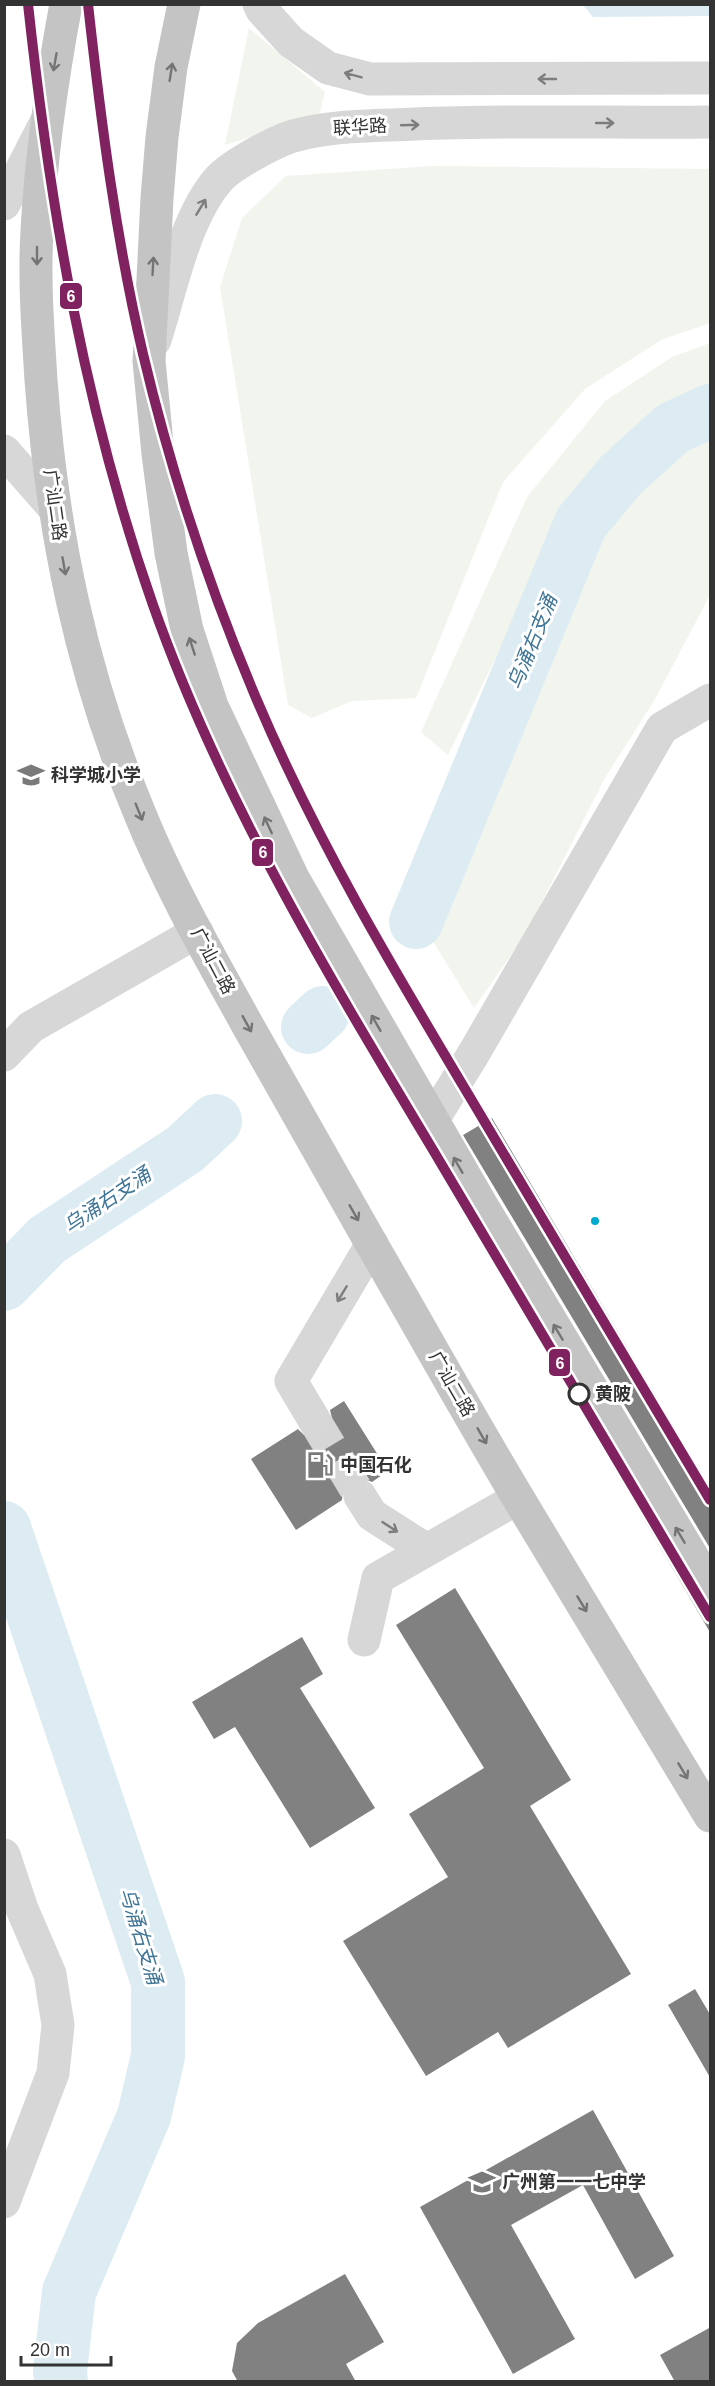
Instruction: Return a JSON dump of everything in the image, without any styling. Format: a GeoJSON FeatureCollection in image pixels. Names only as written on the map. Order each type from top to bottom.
{"type":"FeatureCollection","features":[{"type":"Feature","properties":{"kind":"highway","name":"广汕二路"},"geometry":{"type":"LineString","coordinates":[[66,4],[48,118],[37,233],[37,323],[44,422],[54,508],[69,594],[88,668],[113,743],[140,815],[197,932],[324,1162],[518,1498],[711,1816]]}},
{"type":"Feature","properties":{"kind":"highway"},"geometry":{"type":"LineString","coordinates":[[184,4],[171,67],[161,147],[149,362],[171,553],[187,630],[212,706],[293,878],[432,1121],[711,1586]]}},
{"type":"Feature","properties":{"kind":"street"},"geometry":{"type":"LineString","coordinates":[[259,4],[291,42],[328,68],[370,79],[711,78]]}},
{"type":"Feature","properties":{"kind":"street"},"geometry":{"type":"LineString","coordinates":[[4,204],[48,118]]}},
{"type":"Feature","properties":{"kind":"street","name":"联华路"},"geometry":{"type":"LineString","coordinates":[[149,362],[197,212],[219,179],[255,153],[291,137],[332,128],[462,122],[711,122]]}},
{"type":"Feature","properties":{"kind":"street"},"geometry":{"type":"LineString","coordinates":[[4,451],[54,508]]}},
{"type":"Feature","properties":{"kind":"street"},"geometry":{"type":"LineString","coordinates":[[432,1121],[480,1043],[662,728],[711,700]]}},
{"type":"Feature","properties":{"kind":"street"},"geometry":{"type":"LineString","coordinates":[[4,1054],[31,1027],[197,932]]}},
{"type":"Feature","properties":{"kind":"street"},"geometry":{"type":"LineString","coordinates":[[313,1418],[291,1381],[372,1244]]}},
{"type":"Feature","properties":{"kind":"street"},"geometry":{"type":"LineString","coordinates":[[360,1496],[372,1515],[427,1550]]}},
{"type":"Feature","properties":{"kind":"street"},"geometry":{"type":"LineString","coordinates":[[364,1640],[378,1578],[518,1498]]}},
{"type":"Feature","properties":{"kind":"street"},"geometry":{"type":"LineString","coordinates":[[4,2202],[53,2073],[58,2025],[50,1974],[7,1870]]}},
{"type":"Feature","properties":{"kind":"shaded area"},"geometry":{"type":"Polygon","coordinates":[[[583,5],[710,5],[710,16],[593,17],[583,5]]]}},
{"type":"Feature","properties":{"kind":"shaded area"},"geometry":{"type":"Polygon","coordinates":[[[249,28],[325,92],[319,116],[225,145],[249,28]]]}},
{"type":"Feature","properties":{"kind":"shaded area"},"geometry":{"type":"Polygon","coordinates":[[[432,166],[710,169],[710,323],[661,340],[585,389],[503,482],[416,698],[352,701],[312,718],[288,705],[220,287],[242,218],[286,176],[432,166]]]}},
{"type":"Feature","properties":{"kind":"shaded area"},"geometry":{"type":"Polygon","coordinates":[[[710,343],[710,393],[656,421],[593,480],[535,577],[448,755],[421,732],[527,497],[605,401],[672,357],[710,343]]]}},
{"type":"Feature","properties":{"kind":"shaded area"},"geometry":{"type":"Polygon","coordinates":[[[710,426],[710,595],[654,701],[606,776],[525,935],[474,1008],[426,930],[495,760],[604,515],[681,440],[710,426]]]}},
{"type":"Feature","properties":{"kind":"building"},"geometry":{"type":"Polygon","coordinates":[[[492,1118],[711,1489],[711,1550],[463,1135],[492,1118]]]}},
{"type":"Feature","properties":{"kind":"building"},"geometry":{"type":"Polygon","coordinates":[[[430,1155],[694,1596],[700,1602],[711,1605],[711,1634],[430,1155]]]}},
{"type":"Feature","properties":{"kind":"building","name":"中国石化"},"geometry":{"type":"Polygon","coordinates":[[[344,1401],[388,1471],[372,1482],[360,1477],[351,1480],[343,1488],[342,1500],[296,1530],[251,1459],[298,1429],[304,1435],[313,1437],[323,1434],[330,1427],[332,1418],[330,1410],[344,1401]]]}},
{"type":"Feature","properties":{"kind":"building"},"geometry":{"type":"Polygon","coordinates":[[[455,1588],[571,1780],[530,1806],[631,1974],[508,2048],[498,2032],[426,2076],[343,1941],[448,1877],[409,1814],[484,1768],[396,1625],[455,1588]]]}},
{"type":"Feature","properties":{"kind":"building"},"geometry":{"type":"Polygon","coordinates":[[[302,1637],[323,1674],[300,1688],[375,1808],[310,1848],[235,1727],[214,1739],[192,1702],[302,1637]]]}},
{"type":"Feature","properties":{"kind":"building"},"geometry":{"type":"Polygon","coordinates":[[[695,1989],[711,2016],[711,2079],[668,2005],[695,1989]]]}},
{"type":"Feature","properties":{"kind":"building"},"geometry":{"type":"Polygon","coordinates":[[[593,2110],[674,2256],[635,2279],[583,2185],[511,2225],[575,2339],[513,2374],[420,2207],[593,2110]]]}},
{"type":"Feature","properties":{"kind":"building"},"geometry":{"type":"Polygon","coordinates":[[[345,2274],[384,2342],[346,2364],[356,2382],[238,2382],[232,2371],[237,2343],[258,2323],[345,2274]]]}},
{"type":"Feature","properties":{"kind":"building"},"geometry":{"type":"Polygon","coordinates":[[[711,2327],[711,2382],[675,2382],[660,2355],[711,2327]]]}},
{"type":"Feature","properties":{"kind":"waterway","name":"乌涌右支涌"},"geometry":{"type":"LineString","coordinates":[[416,922],[581,523],[621,475],[673,428],[710,411]]}},
{"type":"Feature","properties":{"kind":"waterway","name":"乌涌右支涌"},"geometry":{"type":"LineString","coordinates":[[308,1027],[323,1013]]}},
{"type":"Feature","properties":{"kind":"waterway","name":"乌涌右支涌"},"geometry":{"type":"LineString","coordinates":[[4,1284],[47,1240],[185,1149],[215,1121]]}},
{"type":"Feature","properties":{"kind":"waterway","name":"乌涌右支涌"},"geometry":{"type":"LineString","coordinates":[[4,1528],[158,1982],[158,2056],[144,2116],[69,2292],[60,2371],[61,2382]]}},
{"type":"Feature","properties":{"kind":"tunnel"},"geometry":{"type":"LineString","coordinates":[[313,1418],[360,1496]]}},
{"type":"Feature","properties":{"kind":"transit line","name":"6"},"geometry":{"type":"LineString","coordinates":[[28,4],[59,233],[89,383],[129,532],[180,677],[244,816],[316,952],[710,1617]]}},
{"type":"Feature","properties":{"kind":"transit line","name":"6"},"geometry":{"type":"LineString","coordinates":[[88,4],[110,180],[133,311],[143,354],[192,529],[222,614],[256,698],[304,803],[386,955],[710,1500]]}},
{"type":"Feature","properties":{"kind":"place","name":"科学城小学"},"geometry":{"type":"Point","coordinates":[31,775]}},
{"type":"Feature","properties":{"kind":"place","name":"黄陂"},"geometry":{"type":"Point","coordinates":[579,1394]}},
{"type":"Feature","properties":{"kind":"place","name":"中国石化"},"geometry":{"type":"Point","coordinates":[320,1465]}},
{"type":"Feature","properties":{"kind":"place","name":"广州第一一七中学"},"geometry":{"type":"Point","coordinates":[482,2182]}}]}
